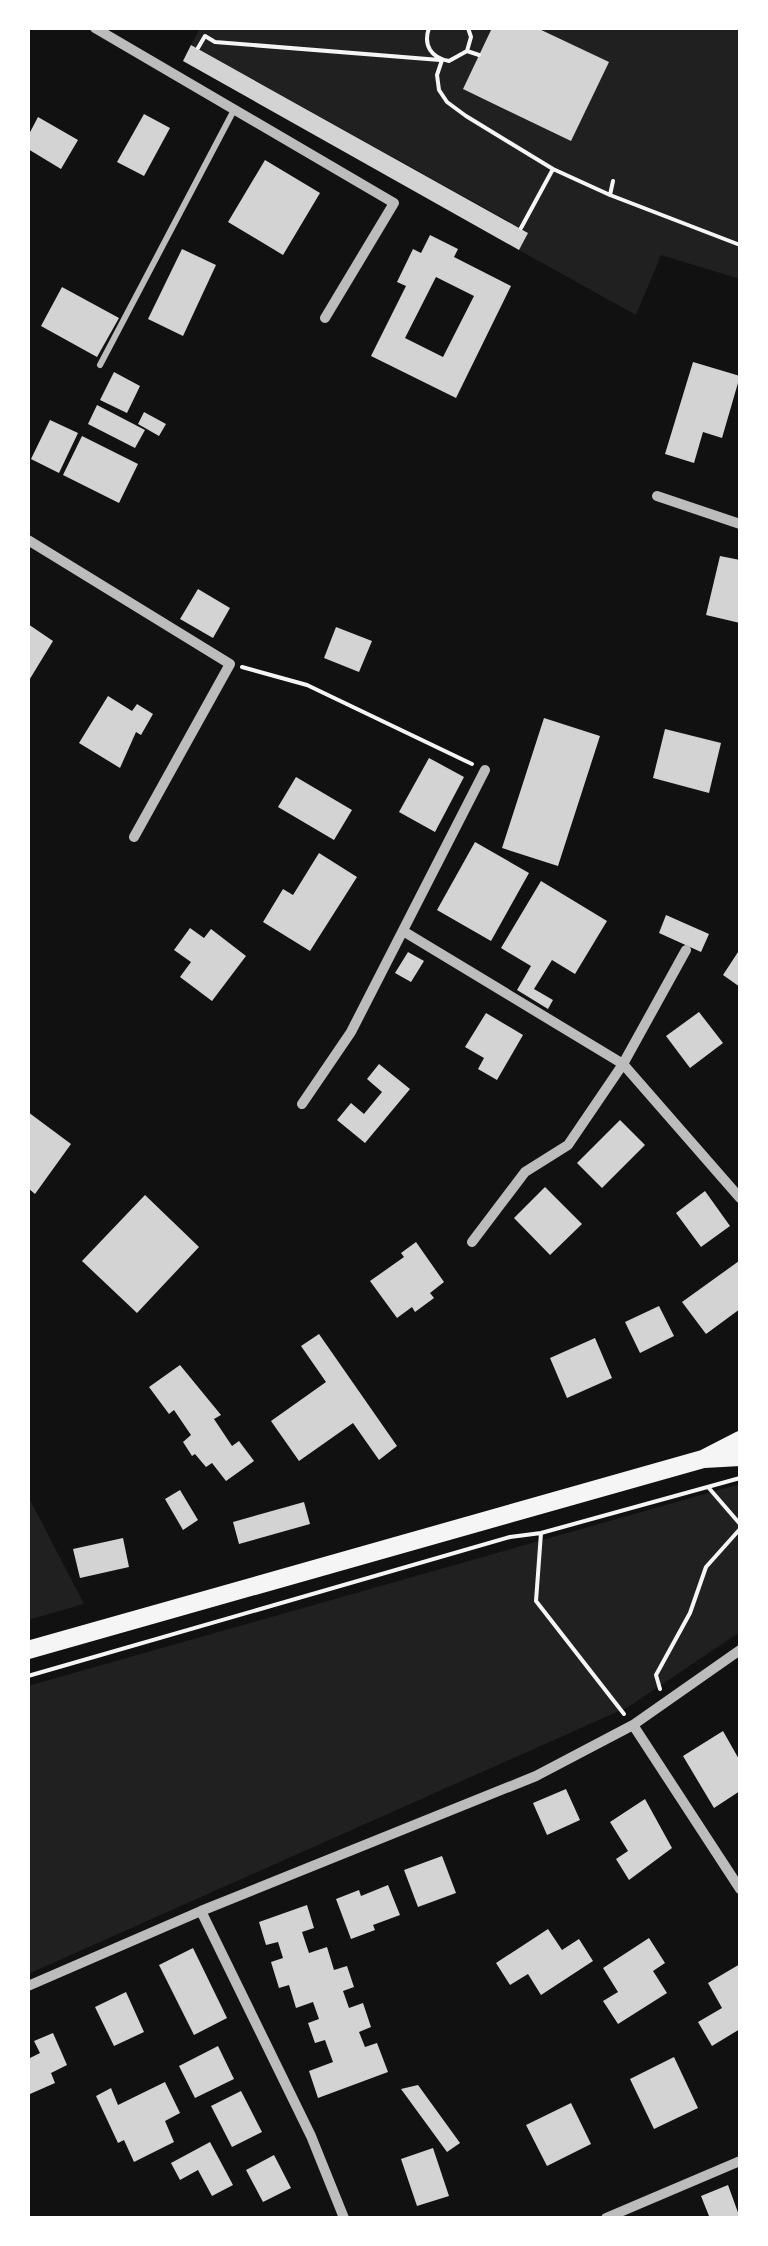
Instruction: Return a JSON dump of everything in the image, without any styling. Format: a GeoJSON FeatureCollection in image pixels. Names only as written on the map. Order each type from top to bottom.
{"type":"FeatureCollection","features":[{"type":"Feature","properties":{"kind":"main road"},"geometry":{"type":"LineString","coordinates":[[28,1650],[703,1459],[740,1440]]}},
{"type":"Feature","properties":{"kind":"main road"},"geometry":{"type":"LineString","coordinates":[[703,1459],[740,1457]]}},
{"type":"Feature","properties":{"kind":"street"},"geometry":{"type":"LineString","coordinates":[[95,28],[394,203],[325,318]]}},
{"type":"Feature","properties":{"kind":"street"},"geometry":{"type":"LineString","coordinates":[[657,496],[740,524]]}},
{"type":"Feature","properties":{"kind":"street"},"geometry":{"type":"LineString","coordinates":[[28,540],[230,664],[134,836]]}},
{"type":"Feature","properties":{"kind":"street"},"geometry":{"type":"LineString","coordinates":[[302,1104],[352,1032],[485,770]]}},
{"type":"Feature","properties":{"kind":"street"},"geometry":{"type":"LineString","coordinates":[[402,932],[623,1064],[740,1198]]}},
{"type":"Feature","properties":{"kind":"street"},"geometry":{"type":"LineString","coordinates":[[472,1242],[525,1172],[568,1145],[623,1064],[686,950]]}},
{"type":"Feature","properties":{"kind":"street"},"geometry":{"type":"LineString","coordinates":[[28,1986],[201,1911],[536,1776],[633,1725],[740,1650]]}},
{"type":"Feature","properties":{"kind":"street"},"geometry":{"type":"LineString","coordinates":[[633,1725],[740,1889]]}},
{"type":"Feature","properties":{"kind":"street"},"geometry":{"type":"LineString","coordinates":[[201,1911],[311,2136],[344,2218]]}},
{"type":"Feature","properties":{"kind":"street"},"geometry":{"type":"LineString","coordinates":[[606,2218],[740,2161]]}},
{"type":"Feature","properties":{"kind":"lane"},"geometry":{"type":"LineString","coordinates":[[100,366],[234,109]]}},
{"type":"Feature","properties":{"kind":"path"},"geometry":{"type":"LineString","coordinates":[[428,28],[427,44],[441,60]]}},
{"type":"Feature","properties":{"kind":"path"},"geometry":{"type":"LineString","coordinates":[[198,48],[204,36],[215,42],[456,59],[467,50],[471,36],[468,28]]}},
{"type":"Feature","properties":{"kind":"path"},"geometry":{"type":"LineString","coordinates":[[467,50],[479,55]]}},
{"type":"Feature","properties":{"kind":"path"},"geometry":{"type":"LineString","coordinates":[[441,60],[439,90],[447,102],[553,169],[610,196],[740,244]]}},
{"type":"Feature","properties":{"kind":"path"},"geometry":{"type":"LineString","coordinates":[[521,228],[553,169]]}},
{"type":"Feature","properties":{"kind":"path"},"geometry":{"type":"LineString","coordinates":[[610,196],[612,180]]}},
{"type":"Feature","properties":{"kind":"path"},"geometry":{"type":"LineString","coordinates":[[230,664],[308,685],[485,770]]}},
{"type":"Feature","properties":{"kind":"path"},"geometry":{"type":"LineString","coordinates":[[28,1676],[510,1537],[740,1478]]}},
{"type":"Feature","properties":{"kind":"path"},"geometry":{"type":"LineString","coordinates":[[666,1701],[656,1675],[690,1613],[706,1567],[740,1527],[708,1487]]}},
{"type":"Feature","properties":{"kind":"path"},"geometry":{"type":"LineString","coordinates":[[541,1532],[536,1601],[633,1725]]}},
{"type":"Feature","properties":{"kind":"shaded area"},"geometry":{"type":"Polygon","coordinates":[[[200,28],[740,28],[740,279],[661,255],[636,315],[519,250],[528,232],[191,45],[200,28]]]}},
{"type":"Feature","properties":{"kind":"shaded area"},"geometry":{"type":"Polygon","coordinates":[[[740,1484],[740,1632],[628,1707],[28,1974],[28,1686],[740,1484]]]}},
{"type":"Feature","properties":{"kind":"shaded area"},"geometry":{"type":"Polygon","coordinates":[[[28,1496],[84,1604],[28,1620],[28,1496]]]}},
{"type":"Feature","properties":{"kind":"building"},"geometry":{"type":"Polygon","coordinates":[[[492,28],[537,28],[609,62],[571,141],[463,89],[492,28]]]}},
{"type":"Feature","properties":{"kind":"building"},"geometry":{"type":"Polygon","coordinates":[[[191,45],[528,233],[519,250],[183,61],[191,45]]]}},
{"type":"Feature","properties":{"kind":"building"},"geometry":{"type":"Polygon","coordinates":[[[144,114],[170,128],[144,176],[117,162],[144,114]]]}},
{"type":"Feature","properties":{"kind":"building"},"geometry":{"type":"Polygon","coordinates":[[[38,117],[78,140],[61,169],[28,149],[28,136],[38,117]]]}},
{"type":"Feature","properties":{"kind":"building"},"geometry":{"type":"Polygon","coordinates":[[[265,160],[320,193],[283,255],[228,222],[265,160]]]}},
{"type":"Feature","properties":{"kind":"building"},"geometry":{"type":"Polygon","coordinates":[[[430,235],[458,249],[454,257],[511,286],[456,398],[371,356],[406,286],[397,282],[413,249],[421,253],[430,235]],[[436,277],[405,338],[443,357],[474,296],[436,277]]]}},
{"type":"Feature","properties":{"kind":"building"},"geometry":{"type":"Polygon","coordinates":[[[182,249],[216,265],[183,336],[148,319],[182,249]]]}},
{"type":"Feature","properties":{"kind":"building"},"geometry":{"type":"Polygon","coordinates":[[[62,287],[119,318],[97,357],[41,326],[62,287]]]}},
{"type":"Feature","properties":{"kind":"building"},"geometry":{"type":"Polygon","coordinates":[[[693,362],[740,376],[722,438],[703,432],[694,463],[665,454],[693,362]]]}},
{"type":"Feature","properties":{"kind":"building"},"geometry":{"type":"Polygon","coordinates":[[[114,372],[140,386],[127,413],[100,400],[114,372]]]}},
{"type":"Feature","properties":{"kind":"building"},"geometry":{"type":"Polygon","coordinates":[[[97,405],[145,430],[135,448],[88,424],[97,405]]]}},
{"type":"Feature","properties":{"kind":"building"},"geometry":{"type":"Polygon","coordinates":[[[144,412],[166,424],[159,436],[138,424],[144,412]]]}},
{"type":"Feature","properties":{"kind":"building"},"geometry":{"type":"Polygon","coordinates":[[[50,420],[78,433],[59,473],[31,459],[50,420]]]}},
{"type":"Feature","properties":{"kind":"building"},"geometry":{"type":"Polygon","coordinates":[[[82,436],[138,464],[119,503],[63,475],[82,436]]]}},
{"type":"Feature","properties":{"kind":"building"},"geometry":{"type":"Polygon","coordinates":[[[720,556],[740,560],[740,623],[706,615],[720,556]]]}},
{"type":"Feature","properties":{"kind":"building"},"geometry":{"type":"Polygon","coordinates":[[[198,589],[230,608],[213,638],[180,619],[198,589]]]}},
{"type":"Feature","properties":{"kind":"building"},"geometry":{"type":"Polygon","coordinates":[[[28,624],[53,641],[28,682],[28,624]]]}},
{"type":"Feature","properties":{"kind":"building"},"geometry":{"type":"Polygon","coordinates":[[[336,627],[372,641],[359,672],[324,658],[336,627]]]}},
{"type":"Feature","properties":{"kind":"building"},"geometry":{"type":"Polygon","coordinates":[[[108,696],[132,711],[137,704],[153,714],[141,735],[136,732],[120,768],[79,743],[108,696]]]}},
{"type":"Feature","properties":{"kind":"building"},"geometry":{"type":"Polygon","coordinates":[[[544,718],[600,736],[558,866],[502,848],[544,718]]]}},
{"type":"Feature","properties":{"kind":"building"},"geometry":{"type":"Polygon","coordinates":[[[665,729],[721,743],[709,793],[653,778],[665,729]]]}},
{"type":"Feature","properties":{"kind":"building"},"geometry":{"type":"Polygon","coordinates":[[[429,758],[464,777],[435,832],[399,812],[429,758]]]}},
{"type":"Feature","properties":{"kind":"building"},"geometry":{"type":"Polygon","coordinates":[[[296,777],[352,810],[334,840],[278,807],[296,777]]]}},
{"type":"Feature","properties":{"kind":"building"},"geometry":{"type":"Polygon","coordinates":[[[475,842],[529,873],[491,941],[437,910],[475,842]]]}},
{"type":"Feature","properties":{"kind":"building"},"geometry":{"type":"Polygon","coordinates":[[[319,853],[357,877],[310,951],[263,922],[283,889],[293,895],[319,853]]]}},
{"type":"Feature","properties":{"kind":"building"},"geometry":{"type":"Polygon","coordinates":[[[541,881],[607,921],[575,974],[552,960],[534,989],[553,1000],[548,1009],[517,990],[531,966],[501,948],[541,881]]]}},
{"type":"Feature","properties":{"kind":"building"},"geometry":{"type":"Polygon","coordinates":[[[666,915],[709,934],[701,952],[659,933],[666,915]]]}},
{"type":"Feature","properties":{"kind":"building"},"geometry":{"type":"Polygon","coordinates":[[[190,928],[204,938],[211,929],[246,956],[212,1001],[180,977],[191,962],[174,950],[190,928]]]}},
{"type":"Feature","properties":{"kind":"building"},"geometry":{"type":"Polygon","coordinates":[[[740,949],[740,987],[723,975],[740,949]]]}},
{"type":"Feature","properties":{"kind":"building"},"geometry":{"type":"Polygon","coordinates":[[[408,952],[424,961],[411,982],[395,973],[408,952]]]}},
{"type":"Feature","properties":{"kind":"building"},"geometry":{"type":"Polygon","coordinates":[[[699,1012],[723,1043],[690,1068],[666,1036],[699,1012]]]}},
{"type":"Feature","properties":{"kind":"building"},"geometry":{"type":"Polygon","coordinates":[[[486,1013],[523,1035],[497,1080],[478,1069],[484,1058],[465,1047],[486,1013]]]}},
{"type":"Feature","properties":{"kind":"building"},"geometry":{"type":"Polygon","coordinates":[[[379,1064],[410,1089],[365,1143],[337,1120],[351,1103],[364,1114],[382,1092],[367,1079],[379,1064]]]}},
{"type":"Feature","properties":{"kind":"building"},"geometry":{"type":"Polygon","coordinates":[[[28,1112],[71,1144],[35,1194],[28,1188],[28,1112]]]}},
{"type":"Feature","properties":{"kind":"building"},"geometry":{"type":"Polygon","coordinates":[[[620,1120],[645,1145],[602,1188],[577,1163],[620,1120]]]}},
{"type":"Feature","properties":{"kind":"building"},"geometry":{"type":"Polygon","coordinates":[[[545,1187],[582,1224],[550,1255],[514,1218],[545,1187]]]}},
{"type":"Feature","properties":{"kind":"building"},"geometry":{"type":"Polygon","coordinates":[[[705,1191],[730,1226],[701,1247],[676,1213],[705,1191]]]}},
{"type":"Feature","properties":{"kind":"building"},"geometry":{"type":"Polygon","coordinates":[[[145,1195],[199,1247],[137,1313],[82,1261],[145,1195]]]}},
{"type":"Feature","properties":{"kind":"building"},"geometry":{"type":"Polygon","coordinates":[[[416,1242],[444,1282],[430,1293],[434,1298],[415,1312],[412,1307],[397,1318],[370,1281],[404,1257],[401,1253],[416,1242]]]}},
{"type":"Feature","properties":{"kind":"building"},"geometry":{"type":"Polygon","coordinates":[[[739,1261],[740,1309],[706,1334],[682,1302],[739,1261]]]}},
{"type":"Feature","properties":{"kind":"building"},"geometry":{"type":"Polygon","coordinates":[[[659,1306],[674,1336],[640,1353],[625,1322],[659,1306]]]}},
{"type":"Feature","properties":{"kind":"building"},"geometry":{"type":"Polygon","coordinates":[[[319,1334],[397,1446],[379,1460],[353,1423],[299,1461],[271,1421],[326,1382],[301,1346],[319,1334]]]}},
{"type":"Feature","properties":{"kind":"building"},"geometry":{"type":"Polygon","coordinates":[[[595,1338],[612,1378],[567,1398],[550,1358],[595,1338]]]}},
{"type":"Feature","properties":{"kind":"building"},"geometry":{"type":"Polygon","coordinates":[[[180,1365],[221,1415],[214,1419],[232,1446],[239,1441],[254,1461],[226,1481],[212,1463],[206,1467],[195,1454],[192,1456],[183,1442],[191,1435],[174,1410],[169,1414],[149,1387],[180,1365]]]}},
{"type":"Feature","properties":{"kind":"building"},"geometry":{"type":"Polygon","coordinates":[[[180,1490],[198,1520],[183,1530],[165,1499],[180,1490]]]}},
{"type":"Feature","properties":{"kind":"building"},"geometry":{"type":"Polygon","coordinates":[[[304,1502],[310,1524],[239,1544],[233,1522],[304,1502]]]}},
{"type":"Feature","properties":{"kind":"building"},"geometry":{"type":"Polygon","coordinates":[[[123,1538],[129,1567],[80,1578],[73,1549],[123,1538]]]}},
{"type":"Feature","properties":{"kind":"building"},"geometry":{"type":"Polygon","coordinates":[[[723,1731],[740,1761],[740,1791],[714,1808],[683,1756],[723,1731]]]}},
{"type":"Feature","properties":{"kind":"building"},"geometry":{"type":"Polygon","coordinates":[[[566,1789],[580,1820],[547,1835],[533,1803],[566,1789]]]}},
{"type":"Feature","properties":{"kind":"building"},"geometry":{"type":"Polygon","coordinates":[[[645,1799],[672,1848],[629,1880],[616,1859],[628,1851],[610,1822],[645,1799]]]}},
{"type":"Feature","properties":{"kind":"building"},"geometry":{"type":"Polygon","coordinates":[[[442,1856],[456,1893],[418,1907],[404,1870],[442,1856]]]}},
{"type":"Feature","properties":{"kind":"building"},"geometry":{"type":"Polygon","coordinates":[[[388,1885],[400,1915],[351,1939],[336,1899],[359,1890],[361,1896],[388,1885]]]}},
{"type":"Feature","properties":{"kind":"building"},"geometry":{"type":"Polygon","coordinates":[[[307,1905],[314,1928],[302,1932],[309,1953],[327,1947],[334,1970],[347,1966],[354,1987],[343,1991],[349,2008],[363,2003],[371,2027],[359,2032],[365,2047],[377,2043],[388,2072],[318,2098],[309,2071],[333,2062],[325,2040],[315,2043],[308,2023],[319,2019],[313,2002],[296,2008],[289,1985],[279,1988],[271,1962],[283,1958],[278,1942],[266,1945],[259,1922],[307,1905]]]}},
{"type":"Feature","properties":{"kind":"building"},"geometry":{"type":"Polygon","coordinates":[[[548,1929],[562,1950],[579,1939],[593,1961],[541,1995],[528,1974],[510,1985],[496,1963],[548,1929]]]}},
{"type":"Feature","properties":{"kind":"building"},"geometry":{"type":"Polygon","coordinates":[[[649,1938],[665,1963],[653,1971],[667,1993],[618,2024],[603,2001],[618,1992],[603,1968],[649,1938]]]}},
{"type":"Feature","properties":{"kind":"building"},"geometry":{"type":"Polygon","coordinates":[[[193,1948],[227,2018],[194,2035],[159,1965],[193,1948]]]}},
{"type":"Feature","properties":{"kind":"building"},"geometry":{"type":"Polygon","coordinates":[[[740,1964],[740,2029],[712,2046],[698,2022],[722,2008],[708,1983],[740,1964]]]}},
{"type":"Feature","properties":{"kind":"building"},"geometry":{"type":"Polygon","coordinates":[[[126,1992],[144,2032],[114,2046],[95,2007],[126,1992]]]}},
{"type":"Feature","properties":{"kind":"building"},"geometry":{"type":"Polygon","coordinates":[[[53,2033],[67,2065],[51,2073],[55,2083],[30,2094],[28,2059],[40,2053],[34,2041],[53,2033]]]}},
{"type":"Feature","properties":{"kind":"building"},"geometry":{"type":"Polygon","coordinates":[[[218,2046],[234,2079],[195,2098],[179,2066],[218,2046]]]}},
{"type":"Feature","properties":{"kind":"building"},"geometry":{"type":"Polygon","coordinates":[[[674,2057],[698,2108],[654,2129],[630,2079],[674,2057]]]}},
{"type":"Feature","properties":{"kind":"building"},"geometry":{"type":"Polygon","coordinates":[[[165,2082],[180,2113],[165,2121],[174,2142],[134,2162],[124,2140],[118,2143],[96,2096],[111,2088],[118,2105],[165,2082]]]}},
{"type":"Feature","properties":{"kind":"building"},"geometry":{"type":"Polygon","coordinates":[[[418,2085],[460,2143],[447,2152],[401,2089],[418,2085]]]}},
{"type":"Feature","properties":{"kind":"building"},"geometry":{"type":"Polygon","coordinates":[[[241,2091],[262,2132],[232,2147],[211,2106],[241,2091]]]}},
{"type":"Feature","properties":{"kind":"building"},"geometry":{"type":"Polygon","coordinates":[[[571,2103],[591,2144],[547,2166],[526,2125],[571,2103]]]}},
{"type":"Feature","properties":{"kind":"building"},"geometry":{"type":"Polygon","coordinates":[[[210,2142],[233,2185],[212,2196],[198,2170],[180,2180],[171,2163],[210,2142]]]}},
{"type":"Feature","properties":{"kind":"building"},"geometry":{"type":"Polygon","coordinates":[[[433,2148],[449,2196],[417,2206],[401,2159],[433,2148]]]}},
{"type":"Feature","properties":{"kind":"building"},"geometry":{"type":"Polygon","coordinates":[[[274,2155],[291,2188],[263,2202],[246,2170],[274,2155]]]}},
{"type":"Feature","properties":{"kind":"building"},"geometry":{"type":"Polygon","coordinates":[[[728,2185],[740,2218],[702,2218],[709,2216],[701,2196],[728,2185]]]}}]}
